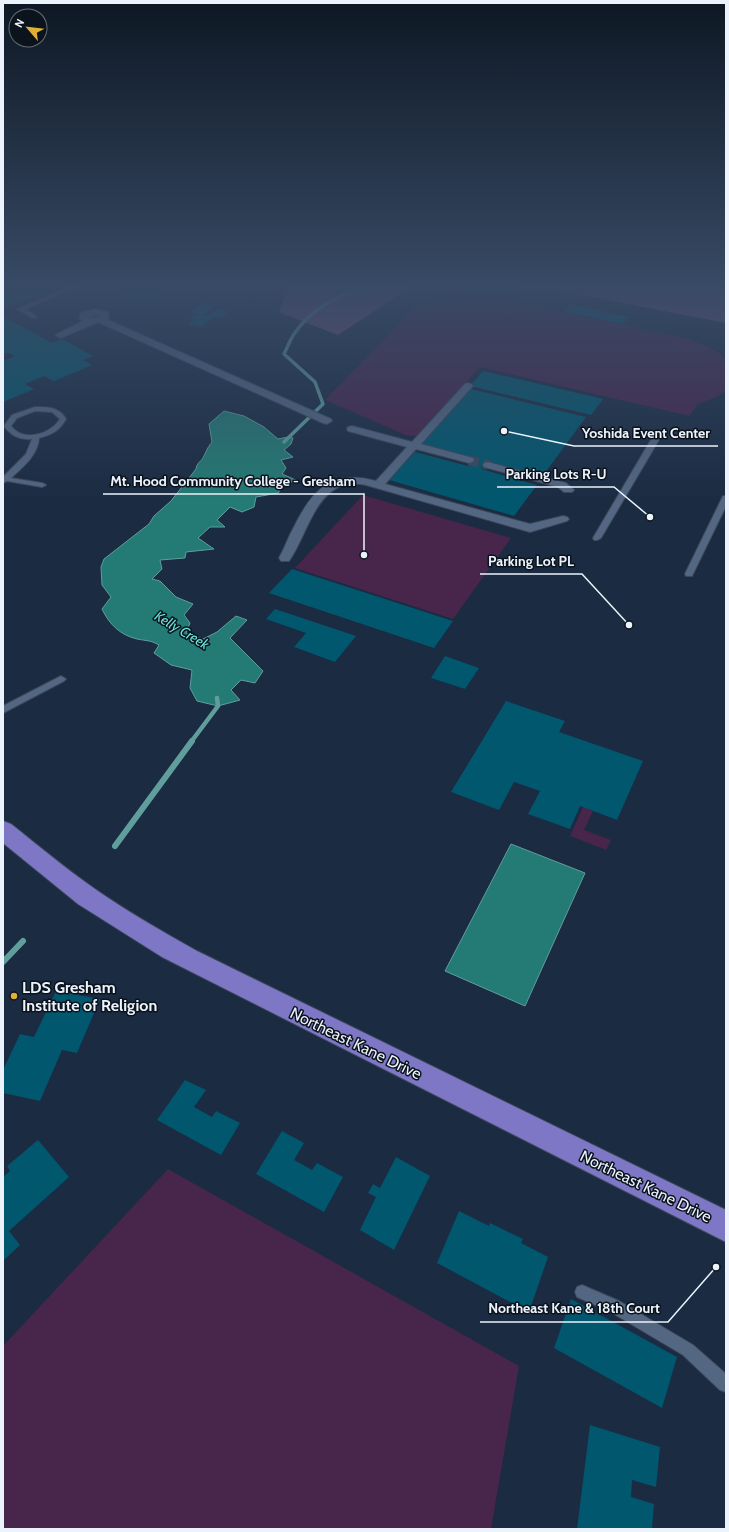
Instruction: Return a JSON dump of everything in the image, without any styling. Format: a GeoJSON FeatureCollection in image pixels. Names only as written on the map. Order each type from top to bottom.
{"type":"FeatureCollection","features":[{"type":"Feature","properties":{"kind":"main road","name":"Northeast Kane Drive"},"geometry":{"type":"LineString","coordinates":[[3,830],[55,873],[92,900],[130,925],[182,955],[243,987],[726,1226]]}},
{"type":"Feature","properties":{"kind":"street"},"geometry":{"type":"LineString","coordinates":[[185,357],[327,421]]}},
{"type":"Feature","properties":{"kind":"street"},"geometry":{"type":"LineString","coordinates":[[378,485],[468,386]]}},
{"type":"Feature","properties":{"kind":"street"},"geometry":{"type":"LineString","coordinates":[[352,429],[469,460]]}},
{"type":"Feature","properties":{"kind":"street"},"geometry":{"type":"LineString","coordinates":[[488,465],[562,485],[568,490]]}},
{"type":"Feature","properties":{"kind":"street"},"geometry":{"type":"LineString","coordinates":[[285,558],[293,544],[300,524],[313,504],[332,486],[344,481],[356,480],[378,485],[530,528],[563,519]]}},
{"type":"Feature","properties":{"kind":"lane"},"geometry":{"type":"LineString","coordinates":[[34,409],[50,410],[60,414],[63,419],[61,425],[56,430],[36,436],[15,435],[9,431],[7,426],[9,421],[15,416],[34,409]]}},
{"type":"Feature","properties":{"kind":"lane"},"geometry":{"type":"LineString","coordinates":[[4,480],[30,454],[36,444],[36,436]]}},
{"type":"Feature","properties":{"kind":"lane"},"geometry":{"type":"LineString","coordinates":[[597,538],[656,438]]}},
{"type":"Feature","properties":{"kind":"lane"},"geometry":{"type":"LineString","coordinates":[[4,480],[42,485]]}},
{"type":"Feature","properties":{"kind":"lane"},"geometry":{"type":"LineString","coordinates":[[689,574],[726,498]]}},
{"type":"Feature","properties":{"kind":"lane"},"geometry":{"type":"LineString","coordinates":[[3,710],[61,679]]}},
{"type":"Feature","properties":{"kind":"lane"},"geometry":{"type":"LineString","coordinates":[[582,1292],[614,1306],[688,1350],[726,1384]]}},
{"type":"Feature","properties":{"kind":"shaded area"},"geometry":{"type":"Polygon","coordinates":[[[366,357],[724,357],[726,359],[726,391],[714,398],[698,404],[689,416],[480,367],[416,436],[406,435],[325,400],[366,357]]]}},
{"type":"Feature","properties":{"kind":"shaded area"},"geometry":{"type":"Polygon","coordinates":[[[363,495],[511,538],[453,619],[295,568],[363,495]]]}},
{"type":"Feature","properties":{"kind":"shaded area"},"geometry":{"type":"Polygon","coordinates":[[[583,807],[593,811],[584,830],[611,840],[606,850],[570,836],[583,807]]]}},
{"type":"Feature","properties":{"kind":"shaded area"},"geometry":{"type":"Polygon","coordinates":[[[168,1169],[519,1366],[491,1529],[3,1529],[3,1346],[168,1169]]]}},
{"type":"Feature","properties":{"kind":"water"},"geometry":{"type":"Polygon","coordinates":[[[224,411],[244,416],[264,427],[278,439],[288,437],[293,438],[291,444],[284,450],[293,457],[281,460],[286,468],[282,474],[298,481],[285,483],[278,493],[256,497],[254,507],[242,512],[230,507],[217,520],[225,527],[210,527],[198,538],[214,549],[186,552],[185,558],[160,560],[162,569],[152,579],[160,581],[176,597],[193,604],[184,615],[190,623],[186,633],[203,639],[217,632],[236,616],[247,620],[230,638],[263,671],[255,683],[241,680],[231,690],[240,700],[218,706],[197,701],[190,688],[192,670],[171,665],[154,653],[159,645],[151,641],[125,635],[112,624],[102,609],[111,597],[102,585],[101,567],[104,559],[149,524],[154,516],[171,501],[196,469],[212,442],[209,424],[224,411]]]}},
{"type":"Feature","properties":{"kind":"water"},"geometry":{"type":"Polygon","coordinates":[[[511,844],[585,873],[525,1006],[445,971],[511,844]]]}},
{"type":"Feature","properties":{"kind":"building"},"geometry":{"type":"Polygon","coordinates":[[[11,357],[89,357],[83,360],[92,365],[54,381],[44,376],[25,384],[34,389],[3,402],[3,361],[11,357]]]}},
{"type":"Feature","properties":{"kind":"building"},"geometry":{"type":"Polygon","coordinates":[[[483,371],[603,399],[591,415],[470,386],[483,371]]]}},
{"type":"Feature","properties":{"kind":"building"},"geometry":{"type":"Polygon","coordinates":[[[471,389],[586,417],[542,477],[486,462],[481,469],[537,485],[514,516],[389,480],[415,452],[468,466],[474,459],[421,445],[471,389]]]}},
{"type":"Feature","properties":{"kind":"building"},"geometry":{"type":"Polygon","coordinates":[[[292,569],[453,621],[434,648],[269,593],[292,569]]]}},
{"type":"Feature","properties":{"kind":"building"},"geometry":{"type":"Polygon","coordinates":[[[275,609],[356,636],[335,662],[294,647],[306,633],[266,619],[275,609]]]}},
{"type":"Feature","properties":{"kind":"building"},"geometry":{"type":"Polygon","coordinates":[[[445,656],[479,668],[465,689],[431,678],[445,656]]]}},
{"type":"Feature","properties":{"kind":"building"},"geometry":{"type":"Polygon","coordinates":[[[506,701],[565,721],[559,732],[643,761],[617,820],[580,806],[570,829],[528,814],[540,791],[514,782],[499,810],[451,792],[506,701]]]}},
{"type":"Feature","properties":{"kind":"building"},"geometry":{"type":"Polygon","coordinates":[[[56,991],[100,999],[77,1053],[62,1050],[40,1101],[3,1093],[3,1070],[20,1034],[34,1037],[56,991]]]}},
{"type":"Feature","properties":{"kind":"building"},"geometry":{"type":"Polygon","coordinates":[[[185,1080],[206,1090],[194,1107],[212,1117],[216,1111],[240,1123],[221,1155],[157,1120],[185,1080]]]}},
{"type":"Feature","properties":{"kind":"building"},"geometry":{"type":"Polygon","coordinates":[[[282,1131],[304,1143],[294,1160],[312,1170],[317,1163],[343,1177],[324,1212],[256,1174],[282,1131]]]}},
{"type":"Feature","properties":{"kind":"building"},"geometry":{"type":"Polygon","coordinates":[[[38,1140],[69,1177],[9,1231],[20,1245],[3,1261],[3,1177],[10,1171],[7,1166],[38,1140]]]}},
{"type":"Feature","properties":{"kind":"building"},"geometry":{"type":"Polygon","coordinates":[[[396,1157],[430,1176],[394,1250],[360,1230],[376,1197],[368,1193],[373,1184],[380,1188],[396,1157]]]}},
{"type":"Feature","properties":{"kind":"building"},"geometry":{"type":"Polygon","coordinates":[[[459,1211],[489,1226],[490,1223],[523,1239],[521,1243],[548,1257],[529,1312],[437,1263],[459,1211]]]}},
{"type":"Feature","properties":{"kind":"building"},"geometry":{"type":"Polygon","coordinates":[[[571,1299],[677,1357],[662,1408],[554,1348],[571,1299]]]}},
{"type":"Feature","properties":{"kind":"building"},"geometry":{"type":"Polygon","coordinates":[[[590,1425],[660,1447],[656,1487],[632,1480],[631,1497],[654,1504],[652,1529],[577,1529],[590,1425]]]}},
{"type":"Feature","properties":{"kind":"waterway","name":"Kelly Creek"},"geometry":{"type":"LineString","coordinates":[[284,442],[323,404],[315,382],[288,357]]}},
{"type":"Feature","properties":{"kind":"waterway","name":"Kelly Creek"},"geometry":{"type":"LineString","coordinates":[[191,742],[218,706],[217,698]]}},
{"type":"Feature","properties":{"kind":"waterway","name":"Kelly Creek"},"geometry":{"type":"LineString","coordinates":[[115,846],[192,741]]}},
{"type":"Feature","properties":{"kind":"waterway","name":"Kelly Creek"},"geometry":{"type":"LineString","coordinates":[[3,962],[23,941]]}},
{"type":"Feature","properties":{"kind":"tunnel"},"geometry":{"type":"LineString","coordinates":[[469,460],[488,465]]}},
{"type":"Feature","properties":{"kind":"place","name":"Yoshida Event Center"},"geometry":{"type":"Point","coordinates":[504,431]}},
{"type":"Feature","properties":{"kind":"place","name":"Parking Lots R-U"},"geometry":{"type":"Point","coordinates":[650,517]}},
{"type":"Feature","properties":{"kind":"place","name":"Mt. Hood Community College - Gresham"},"geometry":{"type":"Point","coordinates":[364,555]}},
{"type":"Feature","properties":{"kind":"place","name":"Parking Lot PL"},"geometry":{"type":"Point","coordinates":[629,625]}},
{"type":"Feature","properties":{"kind":"place","name":"LDS Gresham Institute of Religion"},"geometry":{"type":"Point","coordinates":[14,996]}},
{"type":"Feature","properties":{"kind":"place","name":"Northeast Kane & 18th Court"},"geometry":{"type":"Point","coordinates":[716,1267]}}]}
